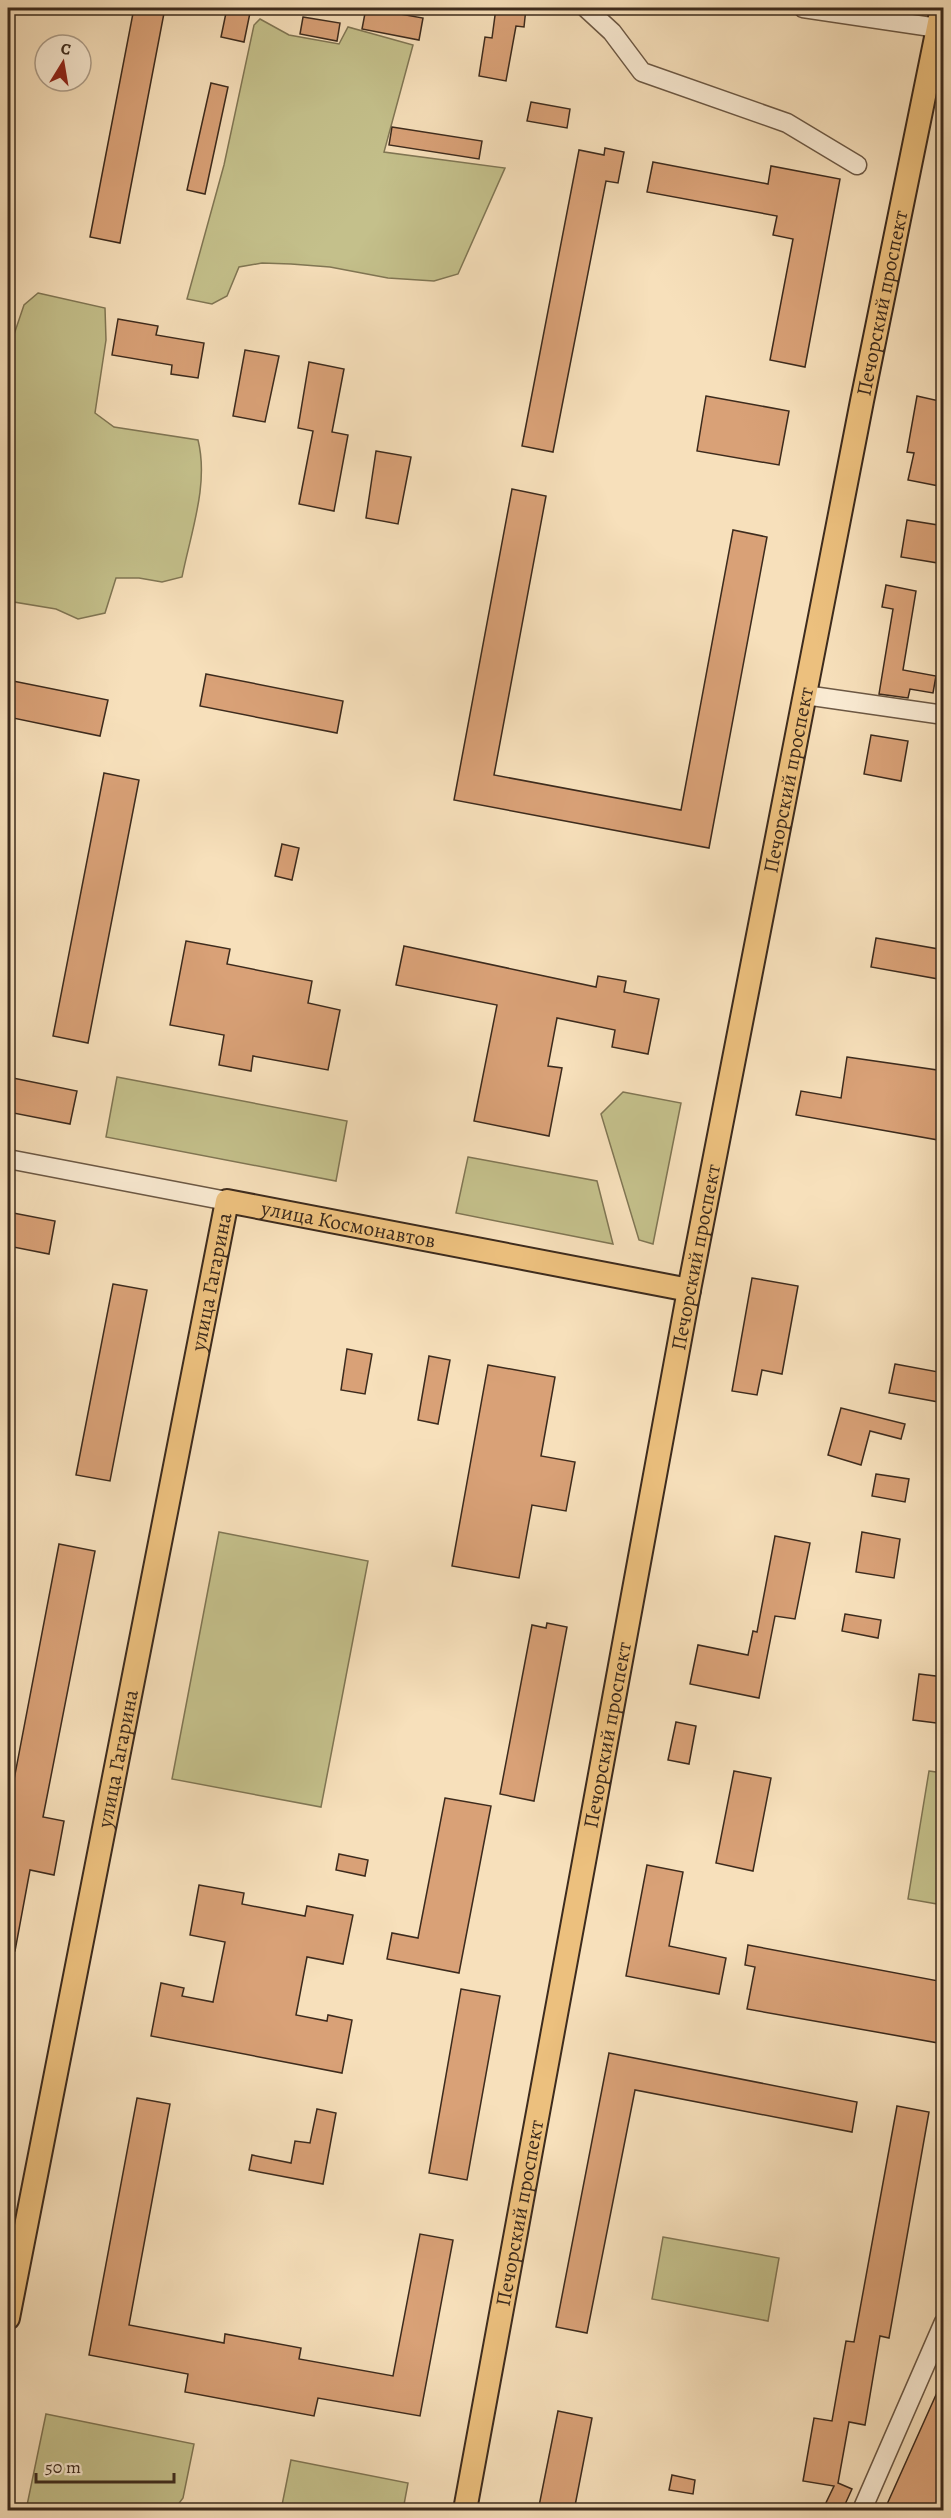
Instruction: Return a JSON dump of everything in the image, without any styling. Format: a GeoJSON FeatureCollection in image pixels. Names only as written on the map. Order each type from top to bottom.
{"type":"FeatureCollection","features":[{"type":"Feature","properties":{"kind":"main road","name":"Печорский проспект"},"geometry":{"type":"LineString","coordinates":[[465,2511],[689,1290],[862,401],[940,18]]}},
{"type":"Feature","properties":{"kind":"main road","name":"улица Космонавтов"},"geometry":{"type":"LineString","coordinates":[[227,1201],[689,1290]]}},
{"type":"Feature","properties":{"kind":"main road","name":"улица Гагарина"},"geometry":{"type":"LineString","coordinates":[[8,2318],[227,1201]]}},
{"type":"Feature","properties":{"kind":"street"},"geometry":{"type":"LineString","coordinates":[[586,8],[612,32],[642,72],[787,123],[857,165]]}},
{"type":"Feature","properties":{"kind":"street"},"geometry":{"type":"LineString","coordinates":[[803,8],[940,18]]}},
{"type":"Feature","properties":{"kind":"street"},"geometry":{"type":"LineString","coordinates":[[805,695],[944,716]]}},
{"type":"Feature","properties":{"kind":"street","name":"улица Космонавтов"},"geometry":{"type":"LineString","coordinates":[[8,1159],[227,1201]]}},
{"type":"Feature","properties":{"kind":"street"},"geometry":{"type":"LineString","coordinates":[[862,2511],[944,2322]]}},
{"type":"Feature","properties":{"kind":"shaded area"},"geometry":{"type":"Polygon","coordinates":[[[260,19],[289,35],[339,44],[348,27],[413,45],[384,152],[505,168],[458,274],[434,281],[388,278],[330,267],[262,263],[239,267],[227,296],[212,304],[187,299],[224,165],[254,25],[260,19]]]}},
{"type":"Feature","properties":{"kind":"shaded area"},"geometry":{"type":"Polygon","coordinates":[[[38,293],[105,308],[106,340],[95,413],[114,427],[198,440],[201,457],[198,508],[182,577],[162,582],[139,578],[116,578],[105,613],[78,619],[56,609],[8,601],[8,352],[24,305],[38,293]]]}},
{"type":"Feature","properties":{"kind":"shaded area"},"geometry":{"type":"Polygon","coordinates":[[[117,1077],[347,1121],[336,1181],[106,1137],[117,1077]]]}},
{"type":"Feature","properties":{"kind":"shaded area"},"geometry":{"type":"Polygon","coordinates":[[[623,1092],[681,1103],[653,1244],[639,1240],[601,1114],[623,1092]]]}},
{"type":"Feature","properties":{"kind":"shaded area"},"geometry":{"type":"Polygon","coordinates":[[[468,1157],[597,1181],[613,1244],[456,1213],[468,1157]]]}},
{"type":"Feature","properties":{"kind":"shaded area"},"geometry":{"type":"Polygon","coordinates":[[[219,1532],[368,1561],[321,1807],[172,1779],[219,1532]]]}},
{"type":"Feature","properties":{"kind":"shaded area"},"geometry":{"type":"Polygon","coordinates":[[[929,1771],[943,1773],[943,1905],[908,1899],[929,1771]]]}},
{"type":"Feature","properties":{"kind":"shaded area"},"geometry":{"type":"Polygon","coordinates":[[[663,2237],[779,2258],[768,2321],[652,2299],[663,2237]]]}},
{"type":"Feature","properties":{"kind":"shaded area"},"geometry":{"type":"Polygon","coordinates":[[[46,2414],[194,2444],[183,2498],[174,2510],[26,2510],[46,2414]]]}},
{"type":"Feature","properties":{"kind":"shaded area"},"geometry":{"type":"Polygon","coordinates":[[[291,2460],[408,2483],[403,2510],[281,2510],[291,2460]]]}},
{"type":"Feature","properties":{"kind":"building"},"geometry":{"type":"Polygon","coordinates":[[[134,8],[165,8],[120,243],[90,237],[134,8]]]}},
{"type":"Feature","properties":{"kind":"building"},"geometry":{"type":"Polygon","coordinates":[[[227,8],[251,8],[244,42],[221,37],[227,8]]]}},
{"type":"Feature","properties":{"kind":"building"},"geometry":{"type":"Polygon","coordinates":[[[366,8],[423,18],[419,40],[362,29],[366,8]]]}},
{"type":"Feature","properties":{"kind":"building"},"geometry":{"type":"Polygon","coordinates":[[[496,8],[526,8],[524,27],[516,26],[506,81],[479,76],[485,37],[492,38],[496,8]]]}},
{"type":"Feature","properties":{"kind":"building"},"geometry":{"type":"Polygon","coordinates":[[[303,17],[340,23],[337,41],[300,34],[303,17]]]}},
{"type":"Feature","properties":{"kind":"building"},"geometry":{"type":"Polygon","coordinates":[[[211,83],[228,87],[205,194],[187,190],[211,83]]]}},
{"type":"Feature","properties":{"kind":"building"},"geometry":{"type":"Polygon","coordinates":[[[531,102],[570,109],[567,128],[527,121],[531,102]]]}},
{"type":"Feature","properties":{"kind":"building"},"geometry":{"type":"Polygon","coordinates":[[[392,127],[482,141],[479,159],[389,145],[392,127]]]}},
{"type":"Feature","properties":{"kind":"building"},"geometry":{"type":"Polygon","coordinates":[[[605,148],[624,152],[618,183],[606,181],[553,452],[522,446],[579,150],[604,155],[605,148]]]}},
{"type":"Feature","properties":{"kind":"building"},"geometry":{"type":"Polygon","coordinates":[[[653,162],[768,184],[771,166],[840,179],[805,367],[770,360],[793,239],[773,235],[777,216],[647,192],[653,162]]]}},
{"type":"Feature","properties":{"kind":"building"},"geometry":{"type":"Polygon","coordinates":[[[118,319],[158,326],[156,335],[204,343],[198,378],[171,374],[172,365],[112,355],[118,319]]]}},
{"type":"Feature","properties":{"kind":"building"},"geometry":{"type":"Polygon","coordinates":[[[245,350],[279,356],[265,422],[233,416],[245,350]]]}},
{"type":"Feature","properties":{"kind":"building"},"geometry":{"type":"Polygon","coordinates":[[[309,362],[344,369],[332,432],[348,435],[334,511],[299,504],[313,431],[298,428],[309,362]]]}},
{"type":"Feature","properties":{"kind":"building"},"geometry":{"type":"Polygon","coordinates":[[[706,396],[789,411],[779,465],[697,451],[706,396]]]}},
{"type":"Feature","properties":{"kind":"building"},"geometry":{"type":"Polygon","coordinates":[[[917,396],[944,402],[944,438],[940,456],[944,456],[944,487],[908,480],[914,453],[907,452],[917,396]]]}},
{"type":"Feature","properties":{"kind":"building"},"geometry":{"type":"Polygon","coordinates":[[[376,451],[411,457],[398,524],[366,518],[376,451]]]}},
{"type":"Feature","properties":{"kind":"building"},"geometry":{"type":"Polygon","coordinates":[[[512,489],[546,496],[494,775],[681,810],[733,530],[767,537],[709,848],[454,800],[512,489]]]}},
{"type":"Feature","properties":{"kind":"building"},"geometry":{"type":"Polygon","coordinates":[[[907,520],[944,526],[944,564],[901,557],[907,520]]]}},
{"type":"Feature","properties":{"kind":"building"},"geometry":{"type":"Polygon","coordinates":[[[886,585],[916,591],[903,670],[936,676],[933,693],[910,689],[908,698],[879,694],[893,609],[882,607],[886,585]]]}},
{"type":"Feature","properties":{"kind":"building"},"geometry":{"type":"Polygon","coordinates":[[[206,674],[343,701],[337,733],[200,706],[206,674]]]}},
{"type":"Feature","properties":{"kind":"building"},"geometry":{"type":"Polygon","coordinates":[[[8,680],[108,700],[100,736],[8,717],[8,680]]]}},
{"type":"Feature","properties":{"kind":"building"},"geometry":{"type":"Polygon","coordinates":[[[871,735],[908,741],[901,781],[864,774],[871,735]]]}},
{"type":"Feature","properties":{"kind":"building"},"geometry":{"type":"Polygon","coordinates":[[[104,773],[139,780],[88,1043],[53,1036],[104,773]]]}},
{"type":"Feature","properties":{"kind":"building"},"geometry":{"type":"Polygon","coordinates":[[[282,844],[299,848],[292,880],[275,876],[282,844]]]}},
{"type":"Feature","properties":{"kind":"building"},"geometry":{"type":"Polygon","coordinates":[[[876,938],[944,950],[944,980],[871,967],[876,938]]]}},
{"type":"Feature","properties":{"kind":"building"},"geometry":{"type":"Polygon","coordinates":[[[186,941],[230,949],[227,964],[312,981],[308,1003],[340,1010],[328,1070],[253,1056],[251,1071],[219,1065],[224,1035],[170,1025],[186,941]]]}},
{"type":"Feature","properties":{"kind":"building"},"geometry":{"type":"Polygon","coordinates":[[[404,946],[596,987],[598,976],[626,981],[624,992],[659,999],[648,1054],[612,1047],[615,1030],[557,1018],[548,1066],[562,1068],[549,1136],[474,1121],[497,1005],[396,985],[404,946]]]}},
{"type":"Feature","properties":{"kind":"building"},"geometry":{"type":"Polygon","coordinates":[[[847,1057],[944,1071],[944,1141],[796,1115],[801,1091],[841,1098],[847,1057]]]}},
{"type":"Feature","properties":{"kind":"building"},"geometry":{"type":"Polygon","coordinates":[[[8,1077],[77,1091],[70,1124],[8,1112],[8,1077]]]}},
{"type":"Feature","properties":{"kind":"building"},"geometry":{"type":"Polygon","coordinates":[[[8,1212],[55,1221],[49,1254],[8,1246],[8,1212]]]}},
{"type":"Feature","properties":{"kind":"building"},"geometry":{"type":"Polygon","coordinates":[[[752,1278],[798,1286],[782,1374],[762,1370],[757,1395],[732,1391],[752,1278]]]}},
{"type":"Feature","properties":{"kind":"building"},"geometry":{"type":"Polygon","coordinates":[[[113,1284],[147,1290],[110,1481],[76,1475],[113,1284]]]}},
{"type":"Feature","properties":{"kind":"building"},"geometry":{"type":"Polygon","coordinates":[[[347,1349],[372,1354],[365,1394],[341,1390],[347,1349]]]}},
{"type":"Feature","properties":{"kind":"building"},"geometry":{"type":"Polygon","coordinates":[[[429,1356],[450,1360],[438,1424],[418,1420],[429,1356]]]}},
{"type":"Feature","properties":{"kind":"building"},"geometry":{"type":"Polygon","coordinates":[[[895,1364],[944,1373],[944,1403],[889,1393],[895,1364]]]}},
{"type":"Feature","properties":{"kind":"building"},"geometry":{"type":"Polygon","coordinates":[[[488,1365],[555,1377],[541,1456],[575,1462],[566,1511],[532,1505],[519,1578],[452,1566],[488,1365]]]}},
{"type":"Feature","properties":{"kind":"building"},"geometry":{"type":"Polygon","coordinates":[[[841,1408],[905,1424],[901,1439],[870,1431],[861,1465],[828,1455],[841,1408]]]}},
{"type":"Feature","properties":{"kind":"building"},"geometry":{"type":"Polygon","coordinates":[[[876,1474],[909,1479],[905,1502],[872,1496],[876,1474]]]}},
{"type":"Feature","properties":{"kind":"building"},"geometry":{"type":"Polygon","coordinates":[[[862,1532],[900,1539],[894,1578],[856,1572],[862,1532]]]}},
{"type":"Feature","properties":{"kind":"building"},"geometry":{"type":"Polygon","coordinates":[[[775,1536],[810,1543],[795,1619],[775,1616],[759,1698],[690,1684],[698,1645],[748,1655],[753,1631],[757,1632],[775,1536]]]}},
{"type":"Feature","properties":{"kind":"building"},"geometry":{"type":"Polygon","coordinates":[[[59,1544],[95,1551],[43,1817],[64,1821],[54,1875],[30,1870],[15,1951],[8,1950],[8,1811],[59,1544]]]}},
{"type":"Feature","properties":{"kind":"building"},"geometry":{"type":"Polygon","coordinates":[[[845,1614],[881,1620],[878,1638],[842,1631],[845,1614]]]}},
{"type":"Feature","properties":{"kind":"building"},"geometry":{"type":"Polygon","coordinates":[[[547,1623],[567,1627],[534,1801],[500,1794],[532,1625],[546,1628],[547,1623]]]}},
{"type":"Feature","properties":{"kind":"building"},"geometry":{"type":"Polygon","coordinates":[[[919,1674],[944,1677],[944,1724],[913,1720],[919,1674]]]}},
{"type":"Feature","properties":{"kind":"building"},"geometry":{"type":"Polygon","coordinates":[[[676,1722],[696,1726],[689,1764],[668,1760],[676,1722]]]}},
{"type":"Feature","properties":{"kind":"building"},"geometry":{"type":"Polygon","coordinates":[[[734,1771],[771,1778],[753,1871],[716,1863],[734,1771]]]}},
{"type":"Feature","properties":{"kind":"building"},"geometry":{"type":"Polygon","coordinates":[[[445,1798],[491,1806],[459,1973],[387,1959],[392,1933],[418,1938],[445,1798]]]}},
{"type":"Feature","properties":{"kind":"building"},"geometry":{"type":"Polygon","coordinates":[[[339,1854],[368,1860],[365,1876],[336,1870],[339,1854]]]}},
{"type":"Feature","properties":{"kind":"building"},"geometry":{"type":"Polygon","coordinates":[[[647,1865],[683,1872],[669,1946],[726,1958],[719,1994],[626,1976],[647,1865]]]}},
{"type":"Feature","properties":{"kind":"building"},"geometry":{"type":"Polygon","coordinates":[[[199,1885],[244,1893],[242,1904],[305,1916],[307,1906],[353,1915],[343,1964],[307,1957],[296,2015],[327,2021],[328,2015],[352,2020],[342,2073],[151,2036],[161,1983],[184,1988],[182,1996],[213,2002],[225,1942],[190,1935],[199,1885]]]}},
{"type":"Feature","properties":{"kind":"building"},"geometry":{"type":"Polygon","coordinates":[[[748,1945],[944,1982],[944,2044],[747,2009],[755,1967],[745,1965],[748,1945]]]}},
{"type":"Feature","properties":{"kind":"building"},"geometry":{"type":"Polygon","coordinates":[[[461,1989],[500,1996],[467,2180],[429,2173],[461,1989]]]}},
{"type":"Feature","properties":{"kind":"building"},"geometry":{"type":"Polygon","coordinates":[[[609,2053],[857,2102],[852,2132],[635,2090],[587,2333],[556,2327],[609,2053]]]}},
{"type":"Feature","properties":{"kind":"building"},"geometry":{"type":"Polygon","coordinates":[[[137,2098],[170,2104],[129,2325],[224,2343],[225,2334],[301,2348],[299,2359],[393,2376],[420,2234],[453,2240],[420,2416],[318,2398],[314,2416],[185,2392],[188,2374],[89,2355],[137,2098]]]}},
{"type":"Feature","properties":{"kind":"building"},"geometry":{"type":"Polygon","coordinates":[[[897,2106],[929,2112],[889,2338],[880,2336],[865,2425],[849,2422],[838,2483],[852,2489],[842,2511],[822,2511],[834,2486],[803,2481],[814,2418],[832,2421],[846,2341],[854,2342],[897,2106]]]}},
{"type":"Feature","properties":{"kind":"building"},"geometry":{"type":"Polygon","coordinates":[[[317,2109],[336,2113],[323,2184],[249,2170],[252,2155],[291,2163],[295,2141],[310,2143],[317,2109]]]}},
{"type":"Feature","properties":{"kind":"building"},"geometry":{"type":"Polygon","coordinates":[[[944,2377],[944,2511],[884,2511],[944,2377]]]}},
{"type":"Feature","properties":{"kind":"building"},"geometry":{"type":"Polygon","coordinates":[[[558,2411],[592,2418],[574,2511],[538,2511],[558,2411]]]}},
{"type":"Feature","properties":{"kind":"building"},"geometry":{"type":"Polygon","coordinates":[[[672,2475],[695,2480],[693,2494],[669,2490],[672,2475]]]}}]}
